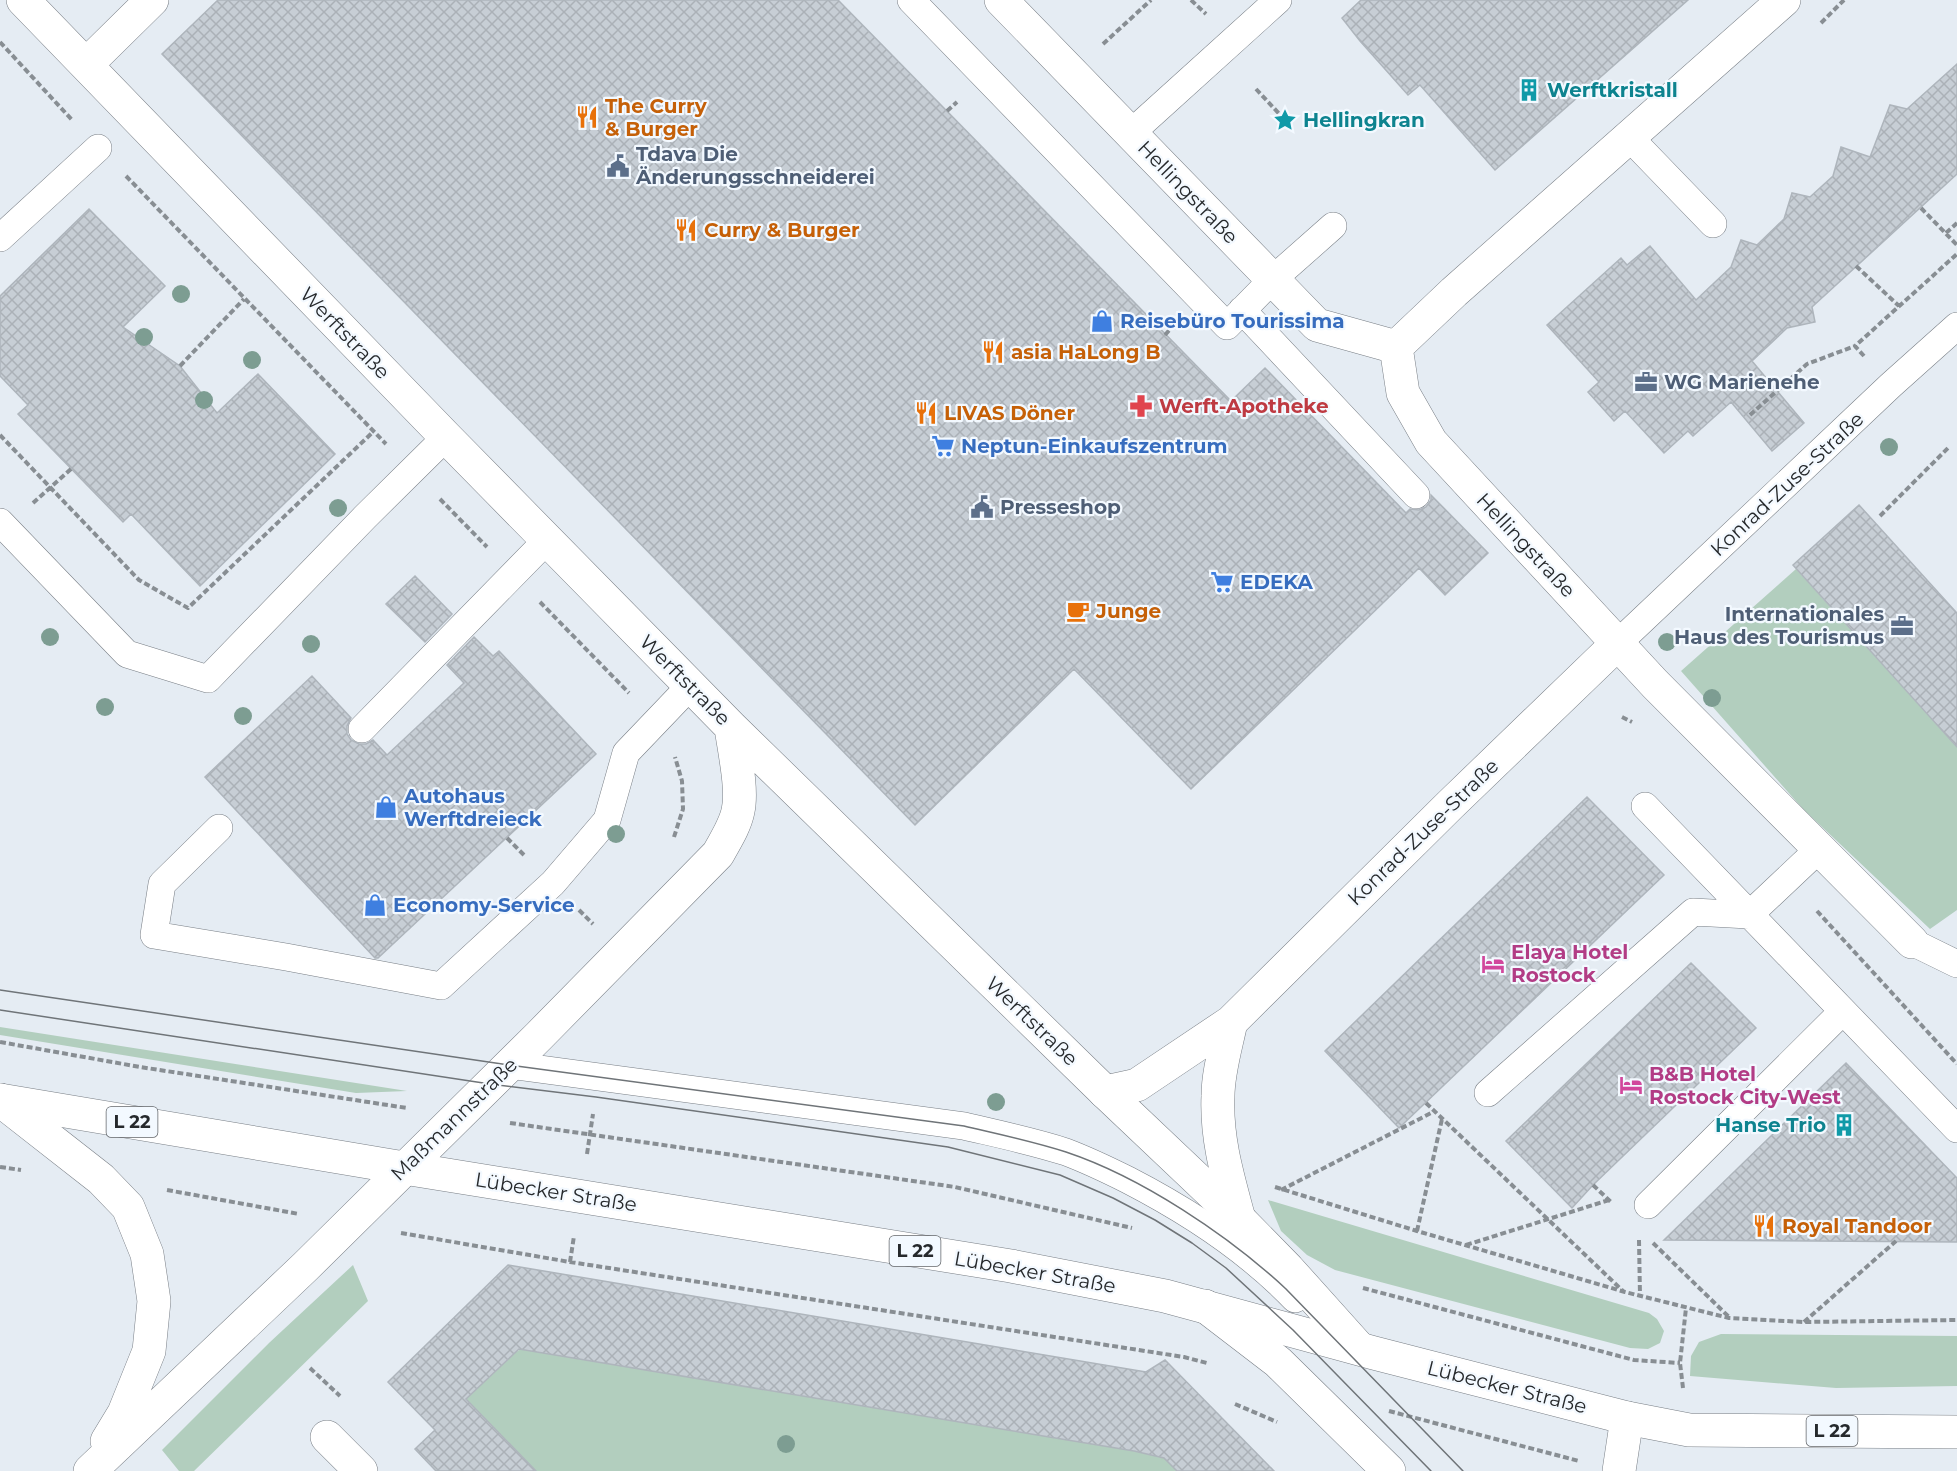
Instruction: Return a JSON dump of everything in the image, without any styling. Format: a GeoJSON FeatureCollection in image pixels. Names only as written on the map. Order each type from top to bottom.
{"type":"FeatureCollection","features":[{"type":"Feature","properties":{"kind":"street","name":"Werftstraße"},"geometry":{"type":"LineString","coordinates":[[23,0],[87,64],[164,148],[731,726],[1105,1092],[1239,1219],[1288,1269],[1348,1346]]}},
{"type":"Feature","properties":{"kind":"street"},"geometry":{"type":"LineString","coordinates":[[87,64],[152,0]]}},
{"type":"Feature","properties":{"kind":"street","name":"Hellingstraße"},"geometry":{"type":"LineString","coordinates":[[1001,0],[1317,325],[1396,347],[1403,393],[1431,442],[1617,644]]}},
{"type":"Feature","properties":{"kind":"street"},"geometry":{"type":"LineString","coordinates":[[1396,347],[1454,292],[1784,0]]}},
{"type":"Feature","properties":{"kind":"street"},"geometry":{"type":"LineString","coordinates":[[1617,644],[1912,942]]}},
{"type":"Feature","properties":{"kind":"street","name":"Konrad-Zuse-Straße"},"geometry":{"type":"LineString","coordinates":[[1105,1092],[1137,1086],[1230,1022],[1617,644]]}},
{"type":"Feature","properties":{"kind":"street","name":"Maßmannstraße"},"geometry":{"type":"LineString","coordinates":[[89,1471],[297,1275],[539,1036],[718,854],[738,811],[738,785],[731,726]]}},
{"type":"Feature","properties":{"kind":"street"},"geometry":{"type":"LineString","coordinates":[[1230,1022],[1218,1094],[1218,1124],[1223,1158],[1239,1219]]}},
{"type":"Feature","properties":{"kind":"street"},"geometry":{"type":"LineString","coordinates":[[0,1100],[101,1179],[128,1207],[147,1254],[154,1301],[149,1351],[124,1413],[89,1471]]}},
{"type":"Feature","properties":{"kind":"street","name":"Lübecker Straße"},"geometry":{"type":"LineString","coordinates":[[0,1100],[1011,1266],[1204,1305],[1348,1346],[1627,1418],[1689,1430],[1957,1432]]}},
{"type":"Feature","properties":{"kind":"street"},"geometry":{"type":"LineString","coordinates":[[1204,1305],[1278,1362],[1389,1471]]}},
{"type":"Feature","properties":{"kind":"street"},"geometry":{"type":"LineString","coordinates":[[1619,1471],[1627,1418]]}},
{"type":"Feature","properties":{"kind":"street"},"geometry":{"type":"LineString","coordinates":[[327,1437],[361,1471]]}},
{"type":"Feature","properties":{"kind":"lane"},"geometry":{"type":"LineString","coordinates":[[911,0],[1227,326],[1272,280],[1333,226]]}},
{"type":"Feature","properties":{"kind":"lane"},"geometry":{"type":"LineString","coordinates":[[1131,133],[1278,0]]}},
{"type":"Feature","properties":{"kind":"lane"},"geometry":{"type":"LineString","coordinates":[[1629,137],[1713,224]]}},
{"type":"Feature","properties":{"kind":"lane"},"geometry":{"type":"LineString","coordinates":[[0,238],[98,148]]}},
{"type":"Feature","properties":{"kind":"lane"},"geometry":{"type":"LineString","coordinates":[[1242,310],[1416,495]]}},
{"type":"Feature","properties":{"kind":"lane","name":"Konrad-Zuse-Straße"},"geometry":{"type":"LineString","coordinates":[[1617,644],[1891,385],[1957,326]]}},
{"type":"Feature","properties":{"kind":"lane"},"geometry":{"type":"LineString","coordinates":[[3,525],[127,654],[208,679],[364,517],[446,437]]}},
{"type":"Feature","properties":{"kind":"lane"},"geometry":{"type":"LineString","coordinates":[[362,729],[547,540]]}},
{"type":"Feature","properties":{"kind":"lane"},"geometry":{"type":"LineString","coordinates":[[219,828],[162,884],[154,935],[441,986],[553,883],[607,820],[626,753],[691,685]]}},
{"type":"Feature","properties":{"kind":"lane"},"geometry":{"type":"LineString","coordinates":[[1645,806],[1957,1129]]}},
{"type":"Feature","properties":{"kind":"lane"},"geometry":{"type":"LineString","coordinates":[[1488,1093],[1693,912],[1749,915],[1819,849]]}},
{"type":"Feature","properties":{"kind":"lane"},"geometry":{"type":"LineString","coordinates":[[1912,942],[1957,964]]}},
{"type":"Feature","properties":{"kind":"lane"},"geometry":{"type":"LineString","coordinates":[[1648,1204],[1843,1011]]}},
{"type":"Feature","properties":{"kind":"lane"},"geometry":{"type":"LineString","coordinates":[[509,1065],[964,1126],[1067,1153],[1099,1166],[1158,1196],[1207,1227],[1264,1268],[1348,1346]]}},
{"type":"Feature","properties":{"kind":"path"},"geometry":{"type":"LineString","coordinates":[[1074,74],[1151,0]]}},
{"type":"Feature","properties":{"kind":"path"},"geometry":{"type":"LineString","coordinates":[[0,42],[98,148],[450,509]]}},
{"type":"Feature","properties":{"kind":"path"},"geometry":{"type":"LineString","coordinates":[[1256,89],[1285,120]]}},
{"type":"Feature","properties":{"kind":"path"},"geometry":{"type":"LineString","coordinates":[[1920,208],[1957,246]]}},
{"type":"Feature","properties":{"kind":"path"},"geometry":{"type":"LineString","coordinates":[[1946,233],[1957,223]]}},
{"type":"Feature","properties":{"kind":"path"},"geometry":{"type":"LineString","coordinates":[[1750,415],[1807,364],[1855,346],[1957,254]]}},
{"type":"Feature","properties":{"kind":"path"},"geometry":{"type":"LineString","coordinates":[[1856,266],[1899,306]]}},
{"type":"Feature","properties":{"kind":"path"},"geometry":{"type":"LineString","coordinates":[[180,366],[244,299]]}},
{"type":"Feature","properties":{"kind":"path"},"geometry":{"type":"LineString","coordinates":[[1855,346],[1891,385]]}},
{"type":"Feature","properties":{"kind":"path"},"geometry":{"type":"LineString","coordinates":[[0,435],[139,580],[188,608],[373,432]]}},
{"type":"Feature","properties":{"kind":"path"},"geometry":{"type":"LineString","coordinates":[[1880,516],[1948,448]]}},
{"type":"Feature","properties":{"kind":"path"},"geometry":{"type":"LineString","coordinates":[[3,525],[71,469]]}},
{"type":"Feature","properties":{"kind":"path"},"geometry":{"type":"LineString","coordinates":[[1917,1019],[1957,1064]]}},
{"type":"Feature","properties":{"kind":"path"},"geometry":{"type":"LineString","coordinates":[[0,1042],[140,1067],[955,1187],[1136,1229]]}},
{"type":"Feature","properties":{"kind":"path"},"geometry":{"type":"LineString","coordinates":[[1426,1103],[1624,1292]]}},
{"type":"Feature","properties":{"kind":"path"},"geometry":{"type":"LineString","coordinates":[[1435,1111],[1280,1190],[1624,1292],[1730,1318],[1804,1322],[1957,1320]]}},
{"type":"Feature","properties":{"kind":"path"},"geometry":{"type":"LineString","coordinates":[[1417,1232],[1442,1119]]}},
{"type":"Feature","properties":{"kind":"path"},"geometry":{"type":"LineString","coordinates":[[0,1167],[26,1171]]}},
{"type":"Feature","properties":{"kind":"path"},"geometry":{"type":"LineString","coordinates":[[101,1179],[446,1241],[1184,1357],[1218,1366]]}},
{"type":"Feature","properties":{"kind":"path"},"geometry":{"type":"LineString","coordinates":[[1593,1185],[1616,1207]]}},
{"type":"Feature","properties":{"kind":"path"},"geometry":{"type":"LineString","coordinates":[[1466,1245],[1609,1200]]}},
{"type":"Feature","properties":{"kind":"path"},"geometry":{"type":"LineString","coordinates":[[1647,1236],[1730,1318]]}},
{"type":"Feature","properties":{"kind":"path"},"geometry":{"type":"LineString","coordinates":[[1639,1240],[1640,1296]]}},
{"type":"Feature","properties":{"kind":"path"},"geometry":{"type":"LineString","coordinates":[[1804,1322],[1896,1241]]}},
{"type":"Feature","properties":{"kind":"path"},"geometry":{"type":"LineString","coordinates":[[1352,1285],[1634,1360],[1680,1363],[1686,1308]]}},
{"type":"Feature","properties":{"kind":"path"},"geometry":{"type":"LineString","coordinates":[[1387,1410],[1582,1462]]}},
{"type":"Feature","properties":{"kind":"green space"},"geometry":{"type":"Polygon","coordinates":[[[1796,569],[1957,747],[1957,910],[1930,929],[1803,809],[1681,671],[1796,569]]]}},
{"type":"Feature","properties":{"kind":"green space"},"geometry":{"type":"Polygon","coordinates":[[[0,1027],[407,1091],[356,1093],[0,1035],[0,1027]]]}},
{"type":"Feature","properties":{"kind":"green space"},"geometry":{"type":"Polygon","coordinates":[[[1268,1200],[1649,1313],[1657,1319],[1664,1331],[1660,1343],[1648,1349],[1630,1348],[1335,1270],[1307,1255],[1281,1231],[1268,1200]]]}},
{"type":"Feature","properties":{"kind":"green space"},"geometry":{"type":"Polygon","coordinates":[[[353,1265],[368,1301],[194,1471],[179,1471],[162,1450],[269,1343],[353,1265]]]}},
{"type":"Feature","properties":{"kind":"green space"},"geometry":{"type":"Polygon","coordinates":[[[1721,1334],[1957,1336],[1957,1386],[1836,1388],[1690,1376],[1691,1356],[1699,1342],[1721,1334]]]}},
{"type":"Feature","properties":{"kind":"green space"},"geometry":{"type":"Polygon","coordinates":[[[521,1349],[1134,1451],[1164,1458],[1177,1471],[536,1471],[466,1399],[521,1349]]]}},
{"type":"Feature","properties":{"kind":"building","name":"Neptun-Einkaufszentrum"},"geometry":{"type":"Polygon","coordinates":[[[218,0],[838,0],[1231,401],[1265,368],[1406,513],[1410,509],[1419,510],[1426,507],[1431,500],[1431,495],[1488,553],[1445,595],[1419,568],[1191,789],[1074,669],[915,825],[162,54],[218,0]]]}},
{"type":"Feature","properties":{"kind":"building","name":"Werftkristall"},"geometry":{"type":"Polygon","coordinates":[[[1361,0],[1688,0],[1495,170],[1420,85],[1408,95],[1360,41],[1342,18],[1361,0]]]}},
{"type":"Feature","properties":{"kind":"building"},"geometry":{"type":"Polygon","coordinates":[[[1957,64],[1957,174],[1812,307],[1815,322],[1787,328],[1752,361],[1804,423],[1772,451],[1731,402],[1693,436],[1688,431],[1664,453],[1625,411],[1614,421],[1588,392],[1599,382],[1547,325],[1621,258],[1627,265],[1650,246],[1696,300],[1731,267],[1741,240],[1757,245],[1784,219],[1792,193],[1810,197],[1833,176],[1841,147],[1870,157],[1890,105],[1907,109],[1957,64]]]}},
{"type":"Feature","properties":{"kind":"building"},"geometry":{"type":"Polygon","coordinates":[[[89,209],[165,286],[123,327],[180,366],[217,413],[258,374],[335,454],[200,586],[131,514],[123,522],[18,414],[28,405],[0,376],[0,296],[89,209]]]}},
{"type":"Feature","properties":{"kind":"building","name":"Internationales Haus des Tourismus"},"geometry":{"type":"Polygon","coordinates":[[[1859,505],[1957,613],[1957,747],[1793,565],[1859,505]]]}},
{"type":"Feature","properties":{"kind":"building"},"geometry":{"type":"Polygon","coordinates":[[[415,576],[452,614],[425,642],[386,604],[415,576]]]}},
{"type":"Feature","properties":{"kind":"building","name":"Autohaus Werftdreieck"},"geometry":{"type":"Polygon","coordinates":[[[474,637],[493,656],[499,651],[596,754],[378,958],[375,958],[205,777],[312,676],[351,718],[347,726],[347,734],[351,740],[359,744],[366,744],[373,740],[387,755],[464,683],[447,665],[474,637]]]}},
{"type":"Feature","properties":{"kind":"building","name":"Elaya Hotel Rostock"},"geometry":{"type":"Polygon","coordinates":[[[1587,797],[1664,875],[1399,1128],[1325,1051],[1587,797]]]}},
{"type":"Feature","properties":{"kind":"building","name":"B&B Hotel Rostock City-West"},"geometry":{"type":"Polygon","coordinates":[[[1691,963],[1756,1028],[1572,1208],[1506,1141],[1691,963]]]}},
{"type":"Feature","properties":{"kind":"building","name":"Hanse Trio"},"geometry":{"type":"Polygon","coordinates":[[[1846,1063],[1957,1178],[1957,1242],[1664,1240],[1846,1063]]]}},
{"type":"Feature","properties":{"kind":"building"},"geometry":{"type":"Polygon","coordinates":[[[508,1265],[1146,1372],[1165,1360],[1274,1471],[1177,1471],[1164,1458],[1134,1451],[519,1349],[466,1399],[536,1471],[436,1471],[415,1449],[435,1430],[388,1382],[508,1265]]]}},
{"type":"Feature","properties":{"kind":"tram line"},"geometry":{"type":"LineString","coordinates":[[0,990],[509,1065],[964,1126],[1066,1152],[1124,1176],[1153,1192],[1238,1248],[1286,1289],[1463,1471]]}},
{"type":"Feature","properties":{"kind":"tram line"},"geometry":{"type":"LineString","coordinates":[[0,1010],[490,1084],[948,1147],[1060,1175],[1113,1198],[1155,1220],[1226,1268],[1293,1330],[1431,1471]]}},
{"type":"Feature","properties":{"kind":"place","name":"Werftkristall"},"geometry":{"type":"Point","coordinates":[1529,90]}},
{"type":"Feature","properties":{"kind":"place","name":"The Curry & Burger"},"geometry":{"type":"Point","coordinates":[587,117]}},
{"type":"Feature","properties":{"kind":"place","name":"Hellingkran"},"geometry":{"type":"Point","coordinates":[1285,120]}},
{"type":"Feature","properties":{"kind":"place","name":"Tdava Die Änderungsschneiderei"},"geometry":{"type":"Point","coordinates":[618,166]}},
{"type":"Feature","properties":{"kind":"place","name":"Curry & Burger"},"geometry":{"type":"Point","coordinates":[686,230]}},
{"type":"Feature","properties":{"kind":"place","name":"Reisebüro Tourissima"},"geometry":{"type":"Point","coordinates":[1102,321]}},
{"type":"Feature","properties":{"kind":"place","name":"asia HaLong B"},"geometry":{"type":"Point","coordinates":[993,352]}},
{"type":"Feature","properties":{"kind":"place","name":"WG Marienehe"},"geometry":{"type":"Point","coordinates":[1646,382]}},
{"type":"Feature","properties":{"kind":"place","name":"Werft-Apotheke"},"geometry":{"type":"Point","coordinates":[1141,406]}},
{"type":"Feature","properties":{"kind":"place","name":"LIVAS Döner"},"geometry":{"type":"Point","coordinates":[926,413]}},
{"type":"Feature","properties":{"kind":"place","name":"Neptun-Einkaufszentrum"},"geometry":{"type":"Point","coordinates":[943,446]}},
{"type":"Feature","properties":{"kind":"place","name":"Presseshop"},"geometry":{"type":"Point","coordinates":[982,507]}},
{"type":"Feature","properties":{"kind":"place","name":"EDEKA"},"geometry":{"type":"Point","coordinates":[1222,582]}},
{"type":"Feature","properties":{"kind":"place","name":"Junge"},"geometry":{"type":"Point","coordinates":[1078,611]}},
{"type":"Feature","properties":{"kind":"place","name":"Internationales Haus des Tourismus"},"geometry":{"type":"Point","coordinates":[1902,626]}},
{"type":"Feature","properties":{"kind":"place","name":"Autohaus Werftdreieck"},"geometry":{"type":"Point","coordinates":[386,807]}},
{"type":"Feature","properties":{"kind":"place","name":"Economy-Service"},"geometry":{"type":"Point","coordinates":[375,905]}},
{"type":"Feature","properties":{"kind":"place","name":"Elaya Hotel Rostock"},"geometry":{"type":"Point","coordinates":[1493,964]}},
{"type":"Feature","properties":{"kind":"place","name":"B&B Hotel Rostock City-West"},"geometry":{"type":"Point","coordinates":[1631,1085]}},
{"type":"Feature","properties":{"kind":"place","name":"Hanse Trio"},"geometry":{"type":"Point","coordinates":[1844,1125]}},
{"type":"Feature","properties":{"kind":"place","name":"Royal Tandoor"},"geometry":{"type":"Point","coordinates":[1764,1226]}}]}
